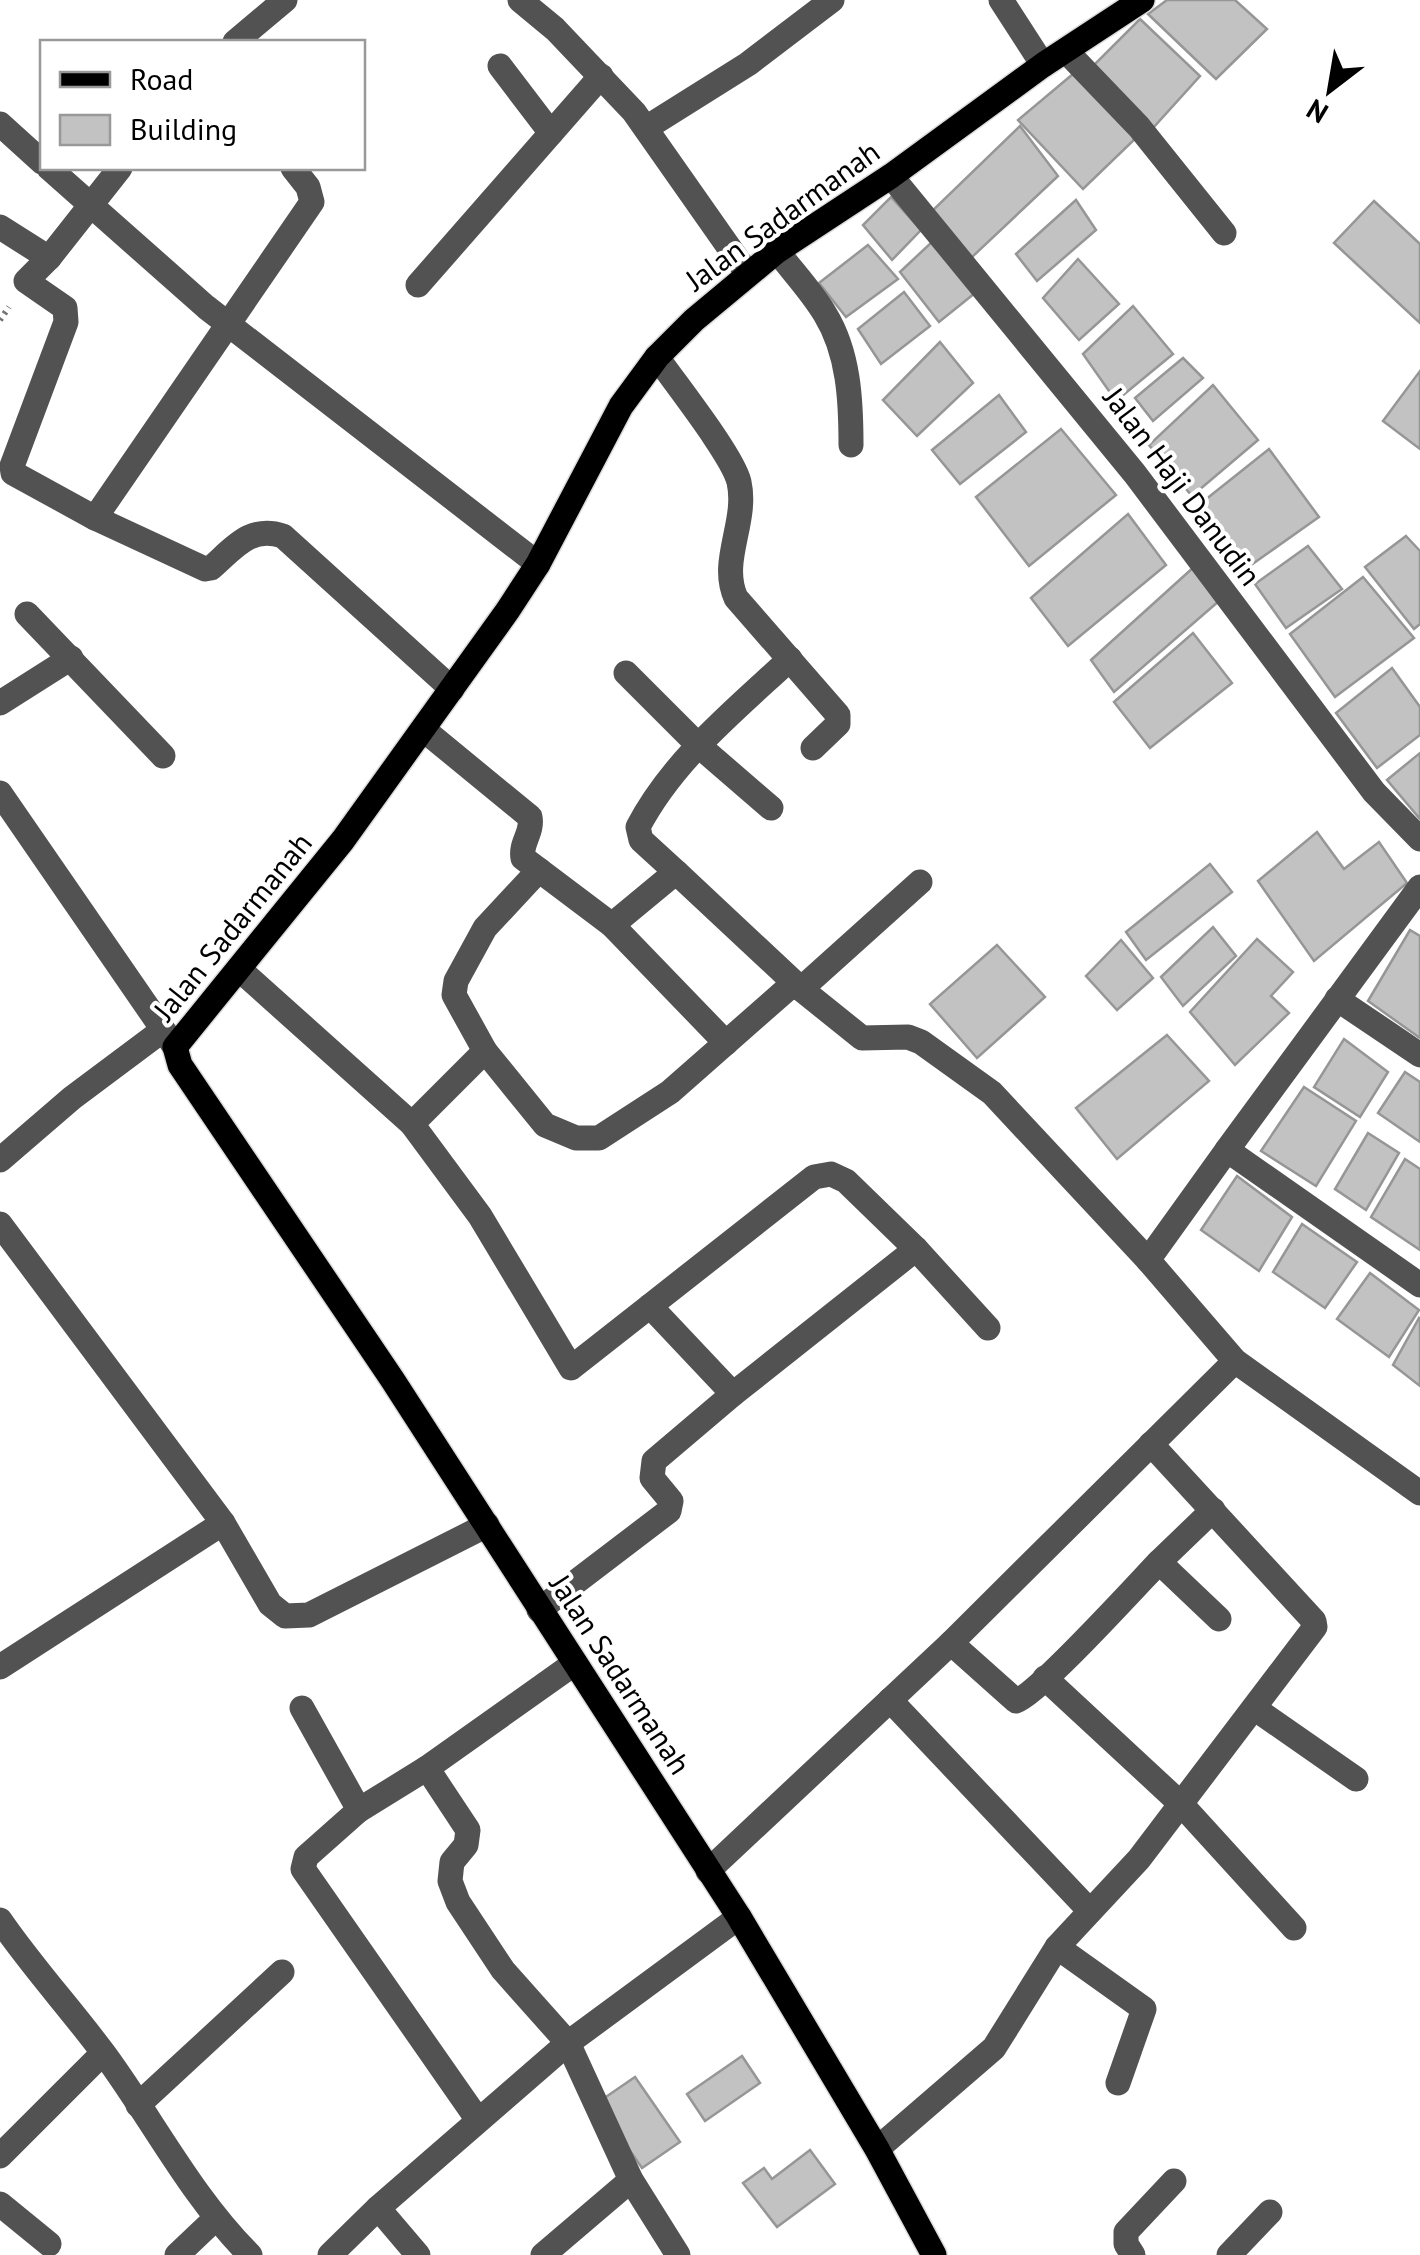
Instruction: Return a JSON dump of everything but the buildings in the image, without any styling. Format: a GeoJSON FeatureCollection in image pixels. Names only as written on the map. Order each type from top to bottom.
{"type":"FeatureCollection","features":[{"type":"Feature","properties":{"kind":"main road","name":"Jalan Sadarmanah"},"geometry":{"type":"LineString","coordinates":[[934,2255],[877,2149],[739,1917],[487,1525],[180,1065],[169,1039],[240,970],[424,730],[538,564],[620,406],[657,357],[747,273],[1142,0]]}},
{"type":"Feature","properties":{"kind":"street"},"geometry":{"type":"LineString","coordinates":[[237,40],[285,0]]}},
{"type":"Feature","properties":{"kind":"street"},"geometry":{"type":"LineString","coordinates":[[520,0],[602,76],[646,128],[747,273]]}},
{"type":"Feature","properties":{"kind":"street"},"geometry":{"type":"LineString","coordinates":[[646,128],[748,64],[832,0]]}},
{"type":"Feature","properties":{"kind":"street"},"geometry":{"type":"LineString","coordinates":[[1001,0],[1043,65]]}},
{"type":"Feature","properties":{"kind":"street"},"geometry":{"type":"LineString","coordinates":[[1067,52],[1139,127],[1224,233]]}},
{"type":"Feature","properties":{"kind":"street"},"geometry":{"type":"LineString","coordinates":[[500,66],[552,133]]}},
{"type":"Feature","properties":{"kind":"street"},"geometry":{"type":"LineString","coordinates":[[418,285],[602,76]]}},
{"type":"Feature","properties":{"kind":"street"},"geometry":{"type":"LineString","coordinates":[[0,124],[40,160]]}},
{"type":"Feature","properties":{"kind":"street"},"geometry":{"type":"LineString","coordinates":[[51,170],[230,326],[538,564]]}},
{"type":"Feature","properties":{"kind":"street"},"geometry":{"type":"LineString","coordinates":[[118,170],[26,281],[65,308],[66,322],[12,466],[13,473],[96,518],[206,569],[251,533],[268,531],[282,536],[452,688]]}},
{"type":"Feature","properties":{"kind":"street"},"geometry":{"type":"LineString","coordinates":[[96,518],[312,202],[308,187],[294,170]]}},
{"type":"Feature","properties":{"kind":"street","name":"Jalan Haji Danudin"},"geometry":{"type":"LineString","coordinates":[[890,176],[1113,446],[1374,792],[1420,839]]}},
{"type":"Feature","properties":{"kind":"street"},"geometry":{"type":"LineString","coordinates":[[0,226],[49,258]]}},
{"type":"Feature","properties":{"kind":"street"},"geometry":{"type":"LineString","coordinates":[[777,251],[826,316],[832,330],[850,393],[851,446]]}},
{"type":"Feature","properties":{"kind":"street"},"geometry":{"type":"LineString","coordinates":[[657,357],[739,480],[741,516],[729,582],[736,598],[839,721],[813,748]]}},
{"type":"Feature","properties":{"kind":"street"},"geometry":{"type":"LineString","coordinates":[[26,614],[163,756]]}},
{"type":"Feature","properties":{"kind":"street"},"geometry":{"type":"LineString","coordinates":[[0,703],[71,658]]}},
{"type":"Feature","properties":{"kind":"street"},"geometry":{"type":"LineString","coordinates":[[790,659],[698,744],[647,809],[638,827],[641,840],[797,986],[862,1038],[908,1037],[921,1042],[992,1094],[1148,1260],[1235,1361],[1420,1493]]}},
{"type":"Feature","properties":{"kind":"street"},"geometry":{"type":"LineString","coordinates":[[626,673],[770,808]]}},
{"type":"Feature","properties":{"kind":"street"},"geometry":{"type":"LineString","coordinates":[[424,730],[530,817],[532,827],[522,850],[523,858],[612,925],[726,1043]]}},
{"type":"Feature","properties":{"kind":"street"},"geometry":{"type":"LineString","coordinates":[[0,793],[169,1039],[72,1098],[0,1160]]}},
{"type":"Feature","properties":{"kind":"street"},"geometry":{"type":"LineString","coordinates":[[540,870],[485,928],[456,980],[454,995],[485,1051],[545,1125],[576,1138],[599,1138],[670,1092],[920,882]]}},
{"type":"Feature","properties":{"kind":"street"},"geometry":{"type":"LineString","coordinates":[[612,925],[676,872]]}},
{"type":"Feature","properties":{"kind":"street"},"geometry":{"type":"LineString","coordinates":[[1148,1260],[1420,887]]}},
{"type":"Feature","properties":{"kind":"street"},"geometry":{"type":"LineString","coordinates":[[240,970],[412,1124],[480,1216],[570,1368],[814,1177],[831,1174],[846,1180],[988,1328]]}},
{"type":"Feature","properties":{"kind":"street"},"geometry":{"type":"LineString","coordinates":[[1337,999],[1420,1056]]}},
{"type":"Feature","properties":{"kind":"street"},"geometry":{"type":"LineString","coordinates":[[412,1124],[485,1051]]}},
{"type":"Feature","properties":{"kind":"street"},"geometry":{"type":"LineString","coordinates":[[1228,1150],[1420,1285]]}},
{"type":"Feature","properties":{"kind":"street"},"geometry":{"type":"LineString","coordinates":[[0,1224],[223,1523],[270,1604],[286,1616],[309,1615],[487,1525]]}},
{"type":"Feature","properties":{"kind":"street"},"geometry":{"type":"LineString","coordinates":[[539,1610],[669,1511],[671,1501],[652,1478],[654,1462],[916,1249]]}},
{"type":"Feature","properties":{"kind":"street"},"geometry":{"type":"LineString","coordinates":[[650,1306],[733,1394]]}},
{"type":"Feature","properties":{"kind":"street"},"geometry":{"type":"LineString","coordinates":[[708,1871],[951,1643],[1235,1361]]}},
{"type":"Feature","properties":{"kind":"street"},"geometry":{"type":"LineString","coordinates":[[877,2149],[994,2048],[1057,1947],[1139,1858],[1316,1627],[1314,1620],[1151,1444]]}},
{"type":"Feature","properties":{"kind":"street"},"geometry":{"type":"LineString","coordinates":[[951,1643],[1016,1700],[1024,1699],[1213,1510]]}},
{"type":"Feature","properties":{"kind":"street"},"geometry":{"type":"LineString","coordinates":[[0,1667],[223,1523]]}},
{"type":"Feature","properties":{"kind":"street"},"geometry":{"type":"LineString","coordinates":[[1159,1562],[1219,1619]]}},
{"type":"Feature","properties":{"kind":"street"},"geometry":{"type":"LineString","coordinates":[[478,2120],[303,1870],[306,1856],[358,1810],[427,1768],[575,1663]]}},
{"type":"Feature","properties":{"kind":"street"},"geometry":{"type":"LineString","coordinates":[[1045,1678],[1180,1804],[1294,1928]]}},
{"type":"Feature","properties":{"kind":"street"},"geometry":{"type":"LineString","coordinates":[[890,1700],[1090,1911]]}},
{"type":"Feature","properties":{"kind":"street"},"geometry":{"type":"LineString","coordinates":[[302,1708],[358,1810]]}},
{"type":"Feature","properties":{"kind":"street"},"geometry":{"type":"LineString","coordinates":[[1254,1708],[1356,1779]]}},
{"type":"Feature","properties":{"kind":"street"},"geometry":{"type":"LineString","coordinates":[[427,1768],[468,1830],[466,1845],[452,1862],[450,1881],[458,1902],[504,1970],[568,2043],[631,2180],[678,2255]]}},
{"type":"Feature","properties":{"kind":"street"},"geometry":{"type":"LineString","coordinates":[[330,2255],[378,2208],[568,2043],[739,1917]]}},
{"type":"Feature","properties":{"kind":"street"},"geometry":{"type":"LineString","coordinates":[[0,1920],[36,1972],[103,2053],[215,2220],[250,2255]]}},
{"type":"Feature","properties":{"kind":"street"},"geometry":{"type":"LineString","coordinates":[[1057,1947],[1144,2009],[1118,2083]]}},
{"type":"Feature","properties":{"kind":"street"},"geometry":{"type":"LineString","coordinates":[[138,2105],[282,1972]]}},
{"type":"Feature","properties":{"kind":"street"},"geometry":{"type":"LineString","coordinates":[[0,2156],[103,2053]]}},
{"type":"Feature","properties":{"kind":"street"},"geometry":{"type":"LineString","coordinates":[[543,2255],[631,2180]]}},
{"type":"Feature","properties":{"kind":"street"},"geometry":{"type":"LineString","coordinates":[[1133,2255],[1126,2244],[1126,2232],[1174,2182]]}},
{"type":"Feature","properties":{"kind":"street"},"geometry":{"type":"LineString","coordinates":[[0,2204],[49,2244]]}},
{"type":"Feature","properties":{"kind":"street"},"geometry":{"type":"LineString","coordinates":[[378,2208],[418,2255]]}},
{"type":"Feature","properties":{"kind":"street"},"geometry":{"type":"LineString","coordinates":[[1229,2255],[1270,2212]]}},
{"type":"Feature","properties":{"kind":"street"},"geometry":{"type":"LineString","coordinates":[[178,2255],[215,2220]]}}]}
